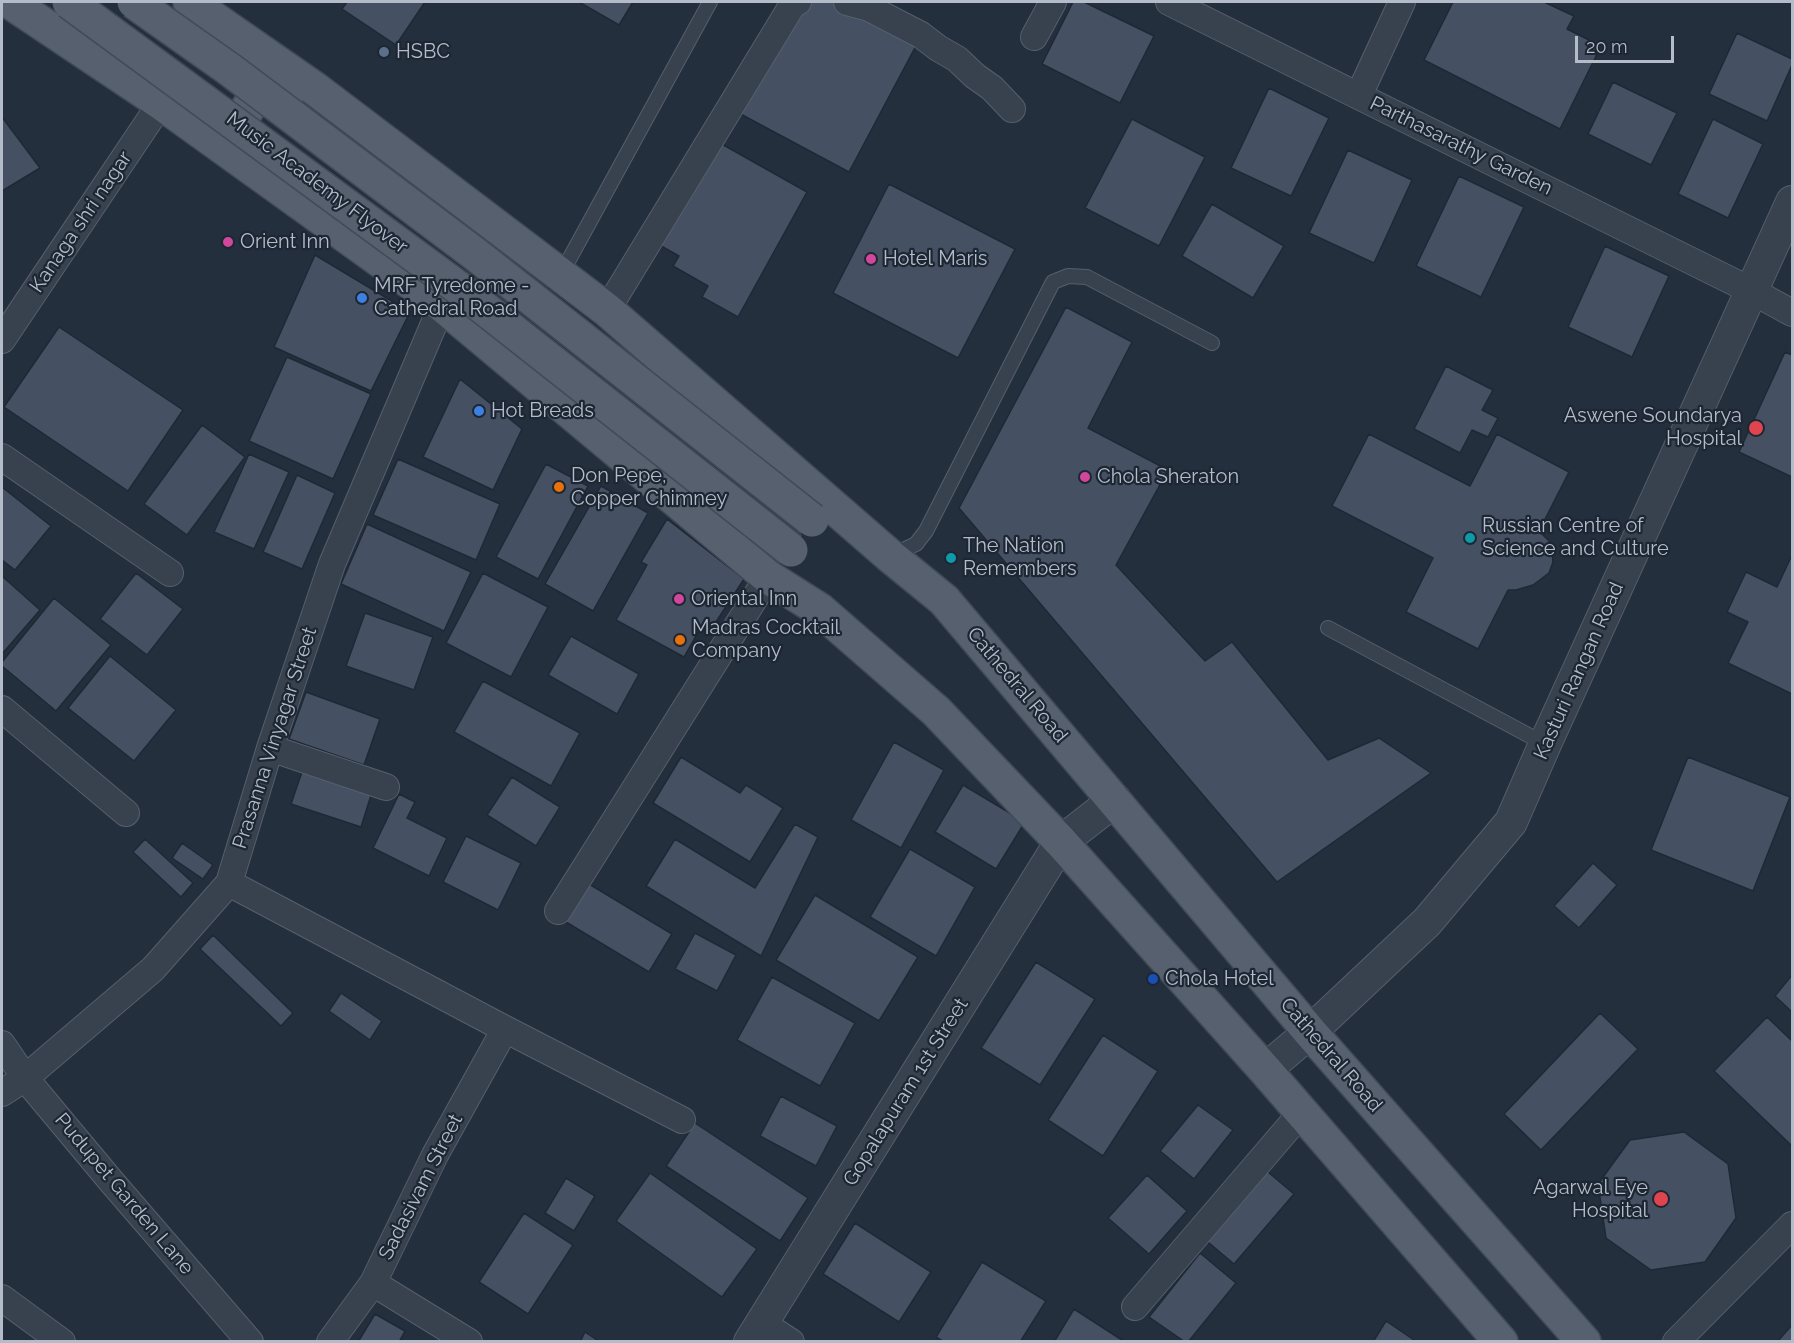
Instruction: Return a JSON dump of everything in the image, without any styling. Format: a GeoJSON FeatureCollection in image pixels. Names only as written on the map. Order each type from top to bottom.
{"type":"FeatureCollection","features":[{"type":"Feature","properties":{"kind":"main road"},"geometry":{"type":"LineString","coordinates":[[10,2],[161,103],[442,306],[768,578],[819,610],[936,711],[1061,842],[1265,1070],[1501,1341]]}},
{"type":"Feature","properties":{"kind":"main road","name":"Music Academy Flyover"},"geometry":{"type":"LineString","coordinates":[[69,2],[86,12],[456,286],[791,550],[819,610]]}},
{"type":"Feature","properties":{"kind":"main road","name":"Music Academy Flyover"},"geometry":{"type":"LineString","coordinates":[[134,2],[229,69],[476,254],[812,520],[891,556]]}},
{"type":"Feature","properties":{"kind":"main road"},"geometry":{"type":"LineString","coordinates":[[190,2],[314,88],[607,310],[891,556]]}},
{"type":"Feature","properties":{"kind":"main road"},"geometry":{"type":"LineString","coordinates":[[242,161],[239,139],[244,115],[252,101],[271,90],[314,88]]}},
{"type":"Feature","properties":{"kind":"main road","name":"Cathedral Road"},"geometry":{"type":"LineString","coordinates":[[891,556],[944,600],[1310,1032],[1584,1341]]}},
{"type":"Feature","properties":{"kind":"street"},"geometry":{"type":"LineString","coordinates":[[607,310],[793,4],[798,2]]}},
{"type":"Feature","properties":{"kind":"street"},"geometry":{"type":"LineString","coordinates":[[847,2],[868,8],[921,35],[992,88],[1012,109]]}},
{"type":"Feature","properties":{"kind":"street"},"geometry":{"type":"LineString","coordinates":[[1034,37],[1053,2]]}},
{"type":"Feature","properties":{"kind":"street","name":"Parthasarathy Garden"},"geometry":{"type":"LineString","coordinates":[[1169,2],[1752,291],[1792,314]]}},
{"type":"Feature","properties":{"kind":"street"},"geometry":{"type":"LineString","coordinates":[[1359,95],[1402,2]]}},
{"type":"Feature","properties":{"kind":"street","name":"Kanaga shri nagar"},"geometry":{"type":"LineString","coordinates":[[2,340],[161,103]]}},
{"type":"Feature","properties":{"kind":"street","name":"Kasturi Rangan Road"},"geometry":{"type":"LineString","coordinates":[[1265,1070],[1310,1032],[1427,922],[1511,822],[1792,202]]}},
{"type":"Feature","properties":{"kind":"street","name":"Prasanna Vinyagar Street"},"geometry":{"type":"LineString","coordinates":[[2,1093],[25,1078],[153,969],[229,883],[270,748],[332,564],[442,306]]}},
{"type":"Feature","properties":{"kind":"street"},"geometry":{"type":"LineString","coordinates":[[2,457],[170,573]]}},
{"type":"Feature","properties":{"kind":"street"},"geometry":{"type":"LineString","coordinates":[[558,911],[768,578]]}},
{"type":"Feature","properties":{"kind":"street"},"geometry":{"type":"LineString","coordinates":[[2,709],[126,813]]}},
{"type":"Feature","properties":{"kind":"street"},"geometry":{"type":"LineString","coordinates":[[270,748],[386,788]]}},
{"type":"Feature","properties":{"kind":"street"},"geometry":{"type":"LineString","coordinates":[[1061,842],[1115,800]]}},
{"type":"Feature","properties":{"kind":"street","name":"Gopalapuram 1st Street"},"geometry":{"type":"LineString","coordinates":[[756,1332],[1061,842]]}},
{"type":"Feature","properties":{"kind":"street"},"geometry":{"type":"LineString","coordinates":[[229,883],[504,1029],[682,1120]]}},
{"type":"Feature","properties":{"kind":"street","name":"Sadasivam Street"},"geometry":{"type":"LineString","coordinates":[[330,1341],[373,1283],[435,1155],[504,1029]]}},
{"type":"Feature","properties":{"kind":"street","name":"Pudupet Garden Lane"},"geometry":{"type":"LineString","coordinates":[[2,1044],[25,1078],[250,1341]]}},
{"type":"Feature","properties":{"kind":"street"},"geometry":{"type":"LineString","coordinates":[[1135,1307],[1302,1112]]}},
{"type":"Feature","properties":{"kind":"street"},"geometry":{"type":"LineString","coordinates":[[1676,1341],[1792,1225]]}},
{"type":"Feature","properties":{"kind":"street"},"geometry":{"type":"LineString","coordinates":[[373,1283],[469,1341]]}},
{"type":"Feature","properties":{"kind":"street"},"geometry":{"type":"LineString","coordinates":[[2,1298],[62,1341]]}},
{"type":"Feature","properties":{"kind":"street"},"geometry":{"type":"LineString","coordinates":[[756,1332],[791,1341]]}},
{"type":"Feature","properties":{"kind":"lane"},"geometry":{"type":"LineString","coordinates":[[560,276],[710,2]]}},
{"type":"Feature","properties":{"kind":"lane"},"geometry":{"type":"LineString","coordinates":[[891,556],[916,544],[926,531],[1053,282],[1068,276],[1087,277],[1212,343]]}},
{"type":"Feature","properties":{"kind":"lane"},"geometry":{"type":"LineString","coordinates":[[1328,627],[1545,744]]}},
{"type":"Feature","properties":{"kind":"building"},"geometry":{"type":"Polygon","coordinates":[[[347,2],[425,2],[396,45],[342,9],[347,2]]]}},
{"type":"Feature","properties":{"kind":"building"},"geometry":{"type":"Polygon","coordinates":[[[579,2],[633,2],[619,25],[579,2]]]}},
{"type":"Feature","properties":{"kind":"building"},"geometry":{"type":"Polygon","coordinates":[[[791,2],[883,2],[927,25],[849,172],[733,110],[791,2]]]}},
{"type":"Feature","properties":{"kind":"building"},"geometry":{"type":"Polygon","coordinates":[[[1073,2],[1084,2],[1154,36],[1120,103],[1042,64],[1073,2]]]}},
{"type":"Feature","properties":{"kind":"building"},"geometry":{"type":"Polygon","coordinates":[[[1453,2],[1544,2],[1574,16],[1567,29],[1601,46],[1560,129],[1424,60],[1453,2]]]}},
{"type":"Feature","properties":{"kind":"building"},"geometry":{"type":"Polygon","coordinates":[[[1737,33],[1792,59],[1792,65],[1767,121],[1709,94],[1737,33]]]}},
{"type":"Feature","properties":{"kind":"building"},"geometry":{"type":"Polygon","coordinates":[[[1613,82],[1677,113],[1651,165],[1588,134],[1613,82]]]}},
{"type":"Feature","properties":{"kind":"building"},"geometry":{"type":"Polygon","coordinates":[[[1269,88],[1329,118],[1291,196],[1231,168],[1269,88]]]}},
{"type":"Feature","properties":{"kind":"building"},"geometry":{"type":"Polygon","coordinates":[[[2,117],[40,168],[2,191],[2,117]]]}},
{"type":"Feature","properties":{"kind":"building"},"geometry":{"type":"Polygon","coordinates":[[[1132,119],[1205,157],[1159,246],[1085,208],[1132,119]]]}},
{"type":"Feature","properties":{"kind":"building"},"geometry":{"type":"Polygon","coordinates":[[[1713,119],[1763,144],[1728,218],[1678,194],[1713,119]]]}},
{"type":"Feature","properties":{"kind":"building"},"geometry":{"type":"Polygon","coordinates":[[[711,138],[807,192],[738,317],[702,297],[708,286],[673,266],[679,256],[654,242],[711,138]]]}},
{"type":"Feature","properties":{"kind":"building"},"geometry":{"type":"Polygon","coordinates":[[[1348,150],[1412,180],[1374,263],[1309,233],[1348,150]]]}},
{"type":"Feature","properties":{"kind":"building"},"geometry":{"type":"Polygon","coordinates":[[[1459,176],[1524,207],[1481,297],[1416,266],[1459,176]]]}},
{"type":"Feature","properties":{"kind":"building"},"geometry":{"type":"Polygon","coordinates":[[[889,184],[1015,249],[958,358],[833,293],[889,184]]]}},
{"type":"Feature","properties":{"kind":"building"},"geometry":{"type":"Polygon","coordinates":[[[1212,204],[1284,246],[1253,298],[1182,256],[1212,204]]]}},
{"type":"Feature","properties":{"kind":"building"},"geometry":{"type":"Polygon","coordinates":[[[1605,246],[1669,276],[1632,357],[1568,327],[1605,246]]]}},
{"type":"Feature","properties":{"kind":"building"},"geometry":{"type":"Polygon","coordinates":[[[315,255],[410,312],[371,391],[274,347],[315,255]]]}},
{"type":"Feature","properties":{"kind":"building"},"geometry":{"type":"Polygon","coordinates":[[[1066,307],[1132,342],[1088,428],[1168,470],[1116,565],[1205,661],[1232,642],[1328,760],[1379,738],[1431,773],[1277,882],[959,508],[1066,307]]]}},
{"type":"Feature","properties":{"kind":"building"},"geometry":{"type":"Polygon","coordinates":[[[59,327],[183,410],[128,491],[4,407],[59,327]]]}},
{"type":"Feature","properties":{"kind":"building"},"geometry":{"type":"Polygon","coordinates":[[[1785,352],[1792,355],[1792,477],[1739,452],[1785,352]]]}},
{"type":"Feature","properties":{"kind":"building"},"geometry":{"type":"Polygon","coordinates":[[[287,357],[371,394],[333,479],[249,441],[287,357]]]}},
{"type":"Feature","properties":{"kind":"building"},"geometry":{"type":"Polygon","coordinates":[[[1446,366],[1493,390],[1482,410],[1498,418],[1488,437],[1472,430],[1460,453],[1414,429],[1446,366]]]}},
{"type":"Feature","properties":{"kind":"building"},"geometry":{"type":"Polygon","coordinates":[[[460,379],[522,429],[493,490],[423,457],[460,379]]]}},
{"type":"Feature","properties":{"kind":"building"},"geometry":{"type":"Polygon","coordinates":[[[202,425],[245,457],[187,535],[144,504],[202,425]]]}},
{"type":"Feature","properties":{"kind":"building","name":"Russian Centre of Science and Culture"},"geometry":{"type":"Polygon","coordinates":[[[1369,434],[1470,486],[1497,434],[1569,472],[1539,531],[1550,542],[1552,550],[1553,562],[1549,573],[1533,585],[1508,590],[1478,649],[1406,612],[1433,558],[1332,506],[1369,434]]]}},
{"type":"Feature","properties":{"kind":"building"},"geometry":{"type":"Polygon","coordinates":[[[249,454],[289,472],[254,549],[214,532],[249,454]]]}},
{"type":"Feature","properties":{"kind":"building"},"geometry":{"type":"Polygon","coordinates":[[[398,459],[500,504],[476,560],[373,515],[398,459]]]}},
{"type":"Feature","properties":{"kind":"building"},"geometry":{"type":"Polygon","coordinates":[[[546,464],[588,486],[538,579],[496,557],[546,464]]]}},
{"type":"Feature","properties":{"kind":"building"},"geometry":{"type":"Polygon","coordinates":[[[297,475],[335,493],[302,569],[263,552],[297,475]]]}},
{"type":"Feature","properties":{"kind":"building"},"geometry":{"type":"Polygon","coordinates":[[[601,486],[648,513],[593,611],[545,584],[601,486]]]}},
{"type":"Feature","properties":{"kind":"building"},"geometry":{"type":"Polygon","coordinates":[[[2,487],[51,526],[15,570],[2,560],[2,487]]]}},
{"type":"Feature","properties":{"kind":"building","name":"Oriental Inn"},"geometry":{"type":"Polygon","coordinates":[[[667,519],[744,579],[714,625],[705,620],[684,657],[616,620],[647,565],[641,562],[667,519]]]}},
{"type":"Feature","properties":{"kind":"building"},"geometry":{"type":"Polygon","coordinates":[[[367,524],[471,572],[444,631],[341,584],[367,524]]]}},
{"type":"Feature","properties":{"kind":"building"},"geometry":{"type":"Polygon","coordinates":[[[1792,555],[1792,694],[1728,663],[1748,622],[1727,612],[1746,572],[1777,587],[1792,555]]]}},
{"type":"Feature","properties":{"kind":"building"},"geometry":{"type":"Polygon","coordinates":[[[136,573],[183,609],[147,655],[100,619],[136,573]]]}},
{"type":"Feature","properties":{"kind":"building"},"geometry":{"type":"Polygon","coordinates":[[[483,573],[548,607],[511,677],[446,643],[483,573]]]}},
{"type":"Feature","properties":{"kind":"building"},"geometry":{"type":"Polygon","coordinates":[[[2,576],[40,610],[2,654],[2,576]]]}},
{"type":"Feature","properties":{"kind":"building"},"geometry":{"type":"Polygon","coordinates":[[[54,598],[111,645],[56,711],[2,666],[2,662],[54,598]]]}},
{"type":"Feature","properties":{"kind":"building"},"geometry":{"type":"Polygon","coordinates":[[[365,613],[433,637],[414,690],[346,666],[365,613]]]}},
{"type":"Feature","properties":{"kind":"building"},"geometry":{"type":"Polygon","coordinates":[[[571,636],[639,674],[617,714],[548,675],[571,636]]]}},
{"type":"Feature","properties":{"kind":"building"},"geometry":{"type":"Polygon","coordinates":[[[110,656],[176,710],[134,761],[68,708],[110,656]]]}},
{"type":"Feature","properties":{"kind":"building"},"geometry":{"type":"Polygon","coordinates":[[[483,681],[580,733],[551,786],[454,732],[483,681]]]}},
{"type":"Feature","properties":{"kind":"building"},"geometry":{"type":"Polygon","coordinates":[[[306,692],[380,719],[364,765],[289,739],[306,692]]]}},
{"type":"Feature","properties":{"kind":"building"},"geometry":{"type":"Polygon","coordinates":[[[894,742],[944,770],[901,848],[851,820],[894,742]]]}},
{"type":"Feature","properties":{"kind":"building"},"geometry":{"type":"Polygon","coordinates":[[[681,757],[740,793],[746,785],[783,808],[750,862],[653,803],[681,757]]]}},
{"type":"Feature","properties":{"kind":"building"},"geometry":{"type":"Polygon","coordinates":[[[1688,757],[1790,797],[1753,891],[1651,850],[1688,757]]]}},
{"type":"Feature","properties":{"kind":"building"},"geometry":{"type":"Polygon","coordinates":[[[304,766],[373,789],[361,827],[291,804],[304,766]]]}},
{"type":"Feature","properties":{"kind":"building"},"geometry":{"type":"Polygon","coordinates":[[[512,777],[560,807],[536,846],[487,815],[512,777]]]}},
{"type":"Feature","properties":{"kind":"building"},"geometry":{"type":"Polygon","coordinates":[[[963,785],[1025,822],[996,869],[935,832],[963,785]]]}},
{"type":"Feature","properties":{"kind":"building"},"geometry":{"type":"Polygon","coordinates":[[[399,794],[415,802],[407,818],[447,838],[429,876],[373,848],[399,794]]]}},
{"type":"Feature","properties":{"kind":"building"},"geometry":{"type":"Polygon","coordinates":[[[795,824],[818,837],[761,956],[646,886],[675,839],[755,888],[795,824]]]}},
{"type":"Feature","properties":{"kind":"building"},"geometry":{"type":"Polygon","coordinates":[[[466,836],[521,863],[498,910],[443,882],[466,836]]]}},
{"type":"Feature","properties":{"kind":"building"},"geometry":{"type":"Polygon","coordinates":[[[145,839],[193,883],[181,897],[133,852],[145,839]]]}},
{"type":"Feature","properties":{"kind":"building"},"geometry":{"type":"Polygon","coordinates":[[[182,843],[213,865],[203,879],[172,858],[182,843]]]}},
{"type":"Feature","properties":{"kind":"building"},"geometry":{"type":"Polygon","coordinates":[[[910,849],[975,887],[936,956],[870,917],[910,849]]]}},
{"type":"Feature","properties":{"kind":"building"},"geometry":{"type":"Polygon","coordinates":[[[1593,863],[1617,885],[1579,928],[1554,906],[1593,863]]]}},
{"type":"Feature","properties":{"kind":"building"},"geometry":{"type":"Polygon","coordinates":[[[589,884],[672,934],[649,972],[566,922],[589,884]]]}},
{"type":"Feature","properties":{"kind":"building"},"geometry":{"type":"Polygon","coordinates":[[[815,895],[918,957],[879,1021],[776,960],[815,895]]]}},
{"type":"Feature","properties":{"kind":"building"},"geometry":{"type":"Polygon","coordinates":[[[695,933],[736,955],[717,991],[675,969],[695,933]]]}},
{"type":"Feature","properties":{"kind":"building"},"geometry":{"type":"Polygon","coordinates":[[[213,935],[293,1013],[281,1026],[200,949],[213,935]]]}},
{"type":"Feature","properties":{"kind":"building"},"geometry":{"type":"Polygon","coordinates":[[[1036,962],[1095,999],[1040,1085],[981,1048],[1036,962]]]}},
{"type":"Feature","properties":{"kind":"building"},"geometry":{"type":"Polygon","coordinates":[[[1792,975],[1792,1012],[1775,996],[1792,975]]]}},
{"type":"Feature","properties":{"kind":"building"},"geometry":{"type":"Polygon","coordinates":[[[772,977],[855,1023],[820,1086],[737,1040],[772,977]]]}},
{"type":"Feature","properties":{"kind":"building"},"geometry":{"type":"Polygon","coordinates":[[[341,993],[382,1021],[370,1040],[329,1011],[341,993]]]}},
{"type":"Feature","properties":{"kind":"building"},"geometry":{"type":"Polygon","coordinates":[[[1600,1013],[1638,1049],[1541,1150],[1504,1114],[1600,1013]]]}},
{"type":"Feature","properties":{"kind":"building"},"geometry":{"type":"Polygon","coordinates":[[[1767,1017],[1792,1041],[1792,1146],[1714,1071],[1767,1017]]]}},
{"type":"Feature","properties":{"kind":"building"},"geometry":{"type":"Polygon","coordinates":[[[1103,1035],[1158,1071],[1103,1156],[1048,1120],[1103,1035]]]}},
{"type":"Feature","properties":{"kind":"building"},"geometry":{"type":"Polygon","coordinates":[[[781,1096],[837,1126],[816,1166],[760,1136],[781,1096]]]}},
{"type":"Feature","properties":{"kind":"building"},"geometry":{"type":"Polygon","coordinates":[[[1198,1105],[1233,1130],[1194,1179],[1160,1151],[1198,1105]]]}},
{"type":"Feature","properties":{"kind":"building"},"geometry":{"type":"Polygon","coordinates":[[[695,1123],[808,1198],[780,1241],[666,1166],[695,1123]]]}},
{"type":"Feature","properties":{"kind":"building"},"geometry":{"type":"Polygon","coordinates":[[[1684,1132],[1728,1164],[1736,1218],[1705,1262],[1651,1270],[1606,1238],[1598,1184],[1630,1140],[1684,1132]]]}},
{"type":"Feature","properties":{"kind":"building"},"geometry":{"type":"Polygon","coordinates":[[[1261,1166],[1294,1194],[1234,1264],[1202,1237],[1261,1166]]]}},
{"type":"Feature","properties":{"kind":"building"},"geometry":{"type":"Polygon","coordinates":[[[650,1173],[757,1249],[722,1297],[616,1221],[650,1173]]]}},
{"type":"Feature","properties":{"kind":"building"},"geometry":{"type":"Polygon","coordinates":[[[1147,1175],[1187,1211],[1149,1254],[1108,1218],[1147,1175]]]}},
{"type":"Feature","properties":{"kind":"building"},"geometry":{"type":"Polygon","coordinates":[[[566,1178],[595,1196],[574,1231],[545,1213],[566,1178]]]}},
{"type":"Feature","properties":{"kind":"building"},"geometry":{"type":"Polygon","coordinates":[[[524,1213],[573,1245],[528,1314],[479,1282],[524,1213]]]}},
{"type":"Feature","properties":{"kind":"building"},"geometry":{"type":"Polygon","coordinates":[[[855,1223],[931,1272],[899,1322],[823,1274],[855,1223]]]}},
{"type":"Feature","properties":{"kind":"building"},"geometry":{"type":"Polygon","coordinates":[[[1200,1253],[1236,1283],[1188,1342],[1185,1342],[1149,1317],[1200,1253]]]}},
{"type":"Feature","properties":{"kind":"building"},"geometry":{"type":"Polygon","coordinates":[[[982,1262],[1046,1301],[1020,1342],[944,1342],[936,1337],[982,1262]]]}},
{"type":"Feature","properties":{"kind":"building"},"geometry":{"type":"Polygon","coordinates":[[[1074,1309],[1125,1342],[1054,1342],[1074,1309]]]}},
{"type":"Feature","properties":{"kind":"building"},"geometry":{"type":"Polygon","coordinates":[[[375,1314],[405,1331],[399,1342],[358,1342],[375,1314]]]}},
{"type":"Feature","properties":{"kind":"building"},"geometry":{"type":"Polygon","coordinates":[[[1386,1321],[1417,1342],[1373,1342],[1386,1321]]]}},
{"type":"Feature","properties":{"kind":"building"},"geometry":{"type":"Polygon","coordinates":[[[1792,1325],[1792,1342],[1777,1342],[1792,1325]]]}},
{"type":"Feature","properties":{"kind":"building"},"geometry":{"type":"Polygon","coordinates":[[[585,1332],[600,1342],[580,1342],[585,1332]]]}},
{"type":"Feature","properties":{"kind":"place","name":"HSBC"},"geometry":{"type":"Point","coordinates":[384,52]}},
{"type":"Feature","properties":{"kind":"place","name":"Orient Inn"},"geometry":{"type":"Point","coordinates":[228,242]}},
{"type":"Feature","properties":{"kind":"place","name":"Hotel Maris"},"geometry":{"type":"Point","coordinates":[871,259]}},
{"type":"Feature","properties":{"kind":"place","name":"MRF Tyredome - Cathedral Road"},"geometry":{"type":"Point","coordinates":[362,298]}},
{"type":"Feature","properties":{"kind":"place","name":"Hot Breads"},"geometry":{"type":"Point","coordinates":[479,411]}},
{"type":"Feature","properties":{"kind":"place","name":"Aswene Soundarya Hospital"},"geometry":{"type":"Point","coordinates":[1756,428]}},
{"type":"Feature","properties":{"kind":"place","name":"Chola Sheraton"},"geometry":{"type":"Point","coordinates":[1085,477]}},
{"type":"Feature","properties":{"kind":"place","name":"Don Pepe, Copper Chimney"},"geometry":{"type":"Point","coordinates":[559,487]}},
{"type":"Feature","properties":{"kind":"place","name":"Russian Centre of Science and Culture"},"geometry":{"type":"Point","coordinates":[1470,538]}},
{"type":"Feature","properties":{"kind":"place","name":"The Nation Remembers"},"geometry":{"type":"Point","coordinates":[951,558]}},
{"type":"Feature","properties":{"kind":"place","name":"Oriental Inn"},"geometry":{"type":"Point","coordinates":[679,599]}},
{"type":"Feature","properties":{"kind":"place","name":"Madras Cocktail Company"},"geometry":{"type":"Point","coordinates":[680,640]}},
{"type":"Feature","properties":{"kind":"place","name":"Chola Hotel"},"geometry":{"type":"Point","coordinates":[1153,979]}},
{"type":"Feature","properties":{"kind":"place","name":"Agarwal Eye Hospital"},"geometry":{"type":"Point","coordinates":[1661,1199]}}]}
